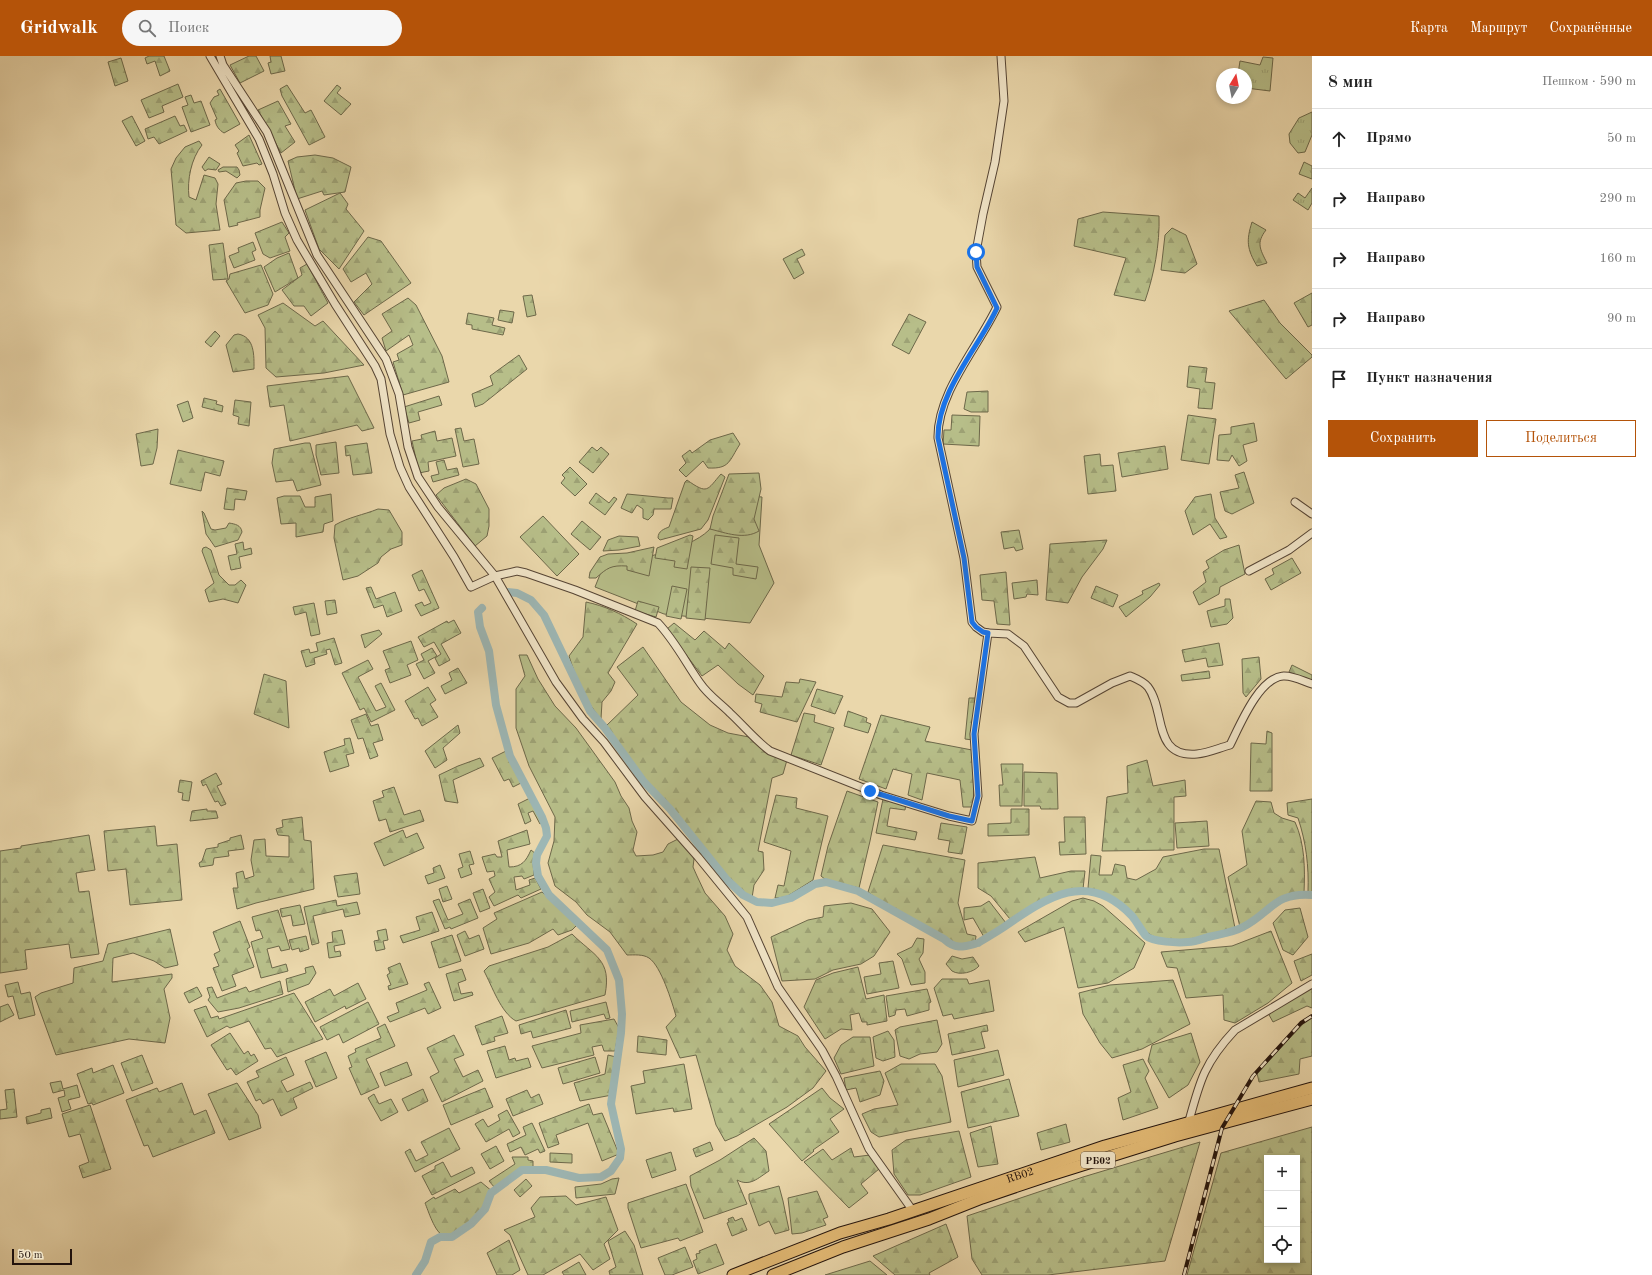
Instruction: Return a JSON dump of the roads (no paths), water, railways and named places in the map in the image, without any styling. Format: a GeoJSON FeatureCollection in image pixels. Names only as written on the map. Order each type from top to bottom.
{"type":"FeatureCollection","features":[{"type":"Feature","properties":{"kind":"highway","name":"RB02"},"geometry":{"type":"LineString","coordinates":[[733,1275],[840,1233],[913,1211],[1105,1146],[1189,1121],[1312,1088]]}},
{"type":"Feature","properties":{"kind":"highway","name":"RB02"},"geometry":{"type":"LineString","coordinates":[[773,1275],[843,1247],[982,1198],[1115,1154],[1175,1136],[1312,1099]]}},
{"type":"Feature","properties":{"kind":"street"},"geometry":{"type":"LineString","coordinates":[[210,56],[259,139],[273,174],[285,213],[297,240],[335,304],[381,364],[392,373],[399,394],[408,447],[418,477],[438,508],[495,576],[556,682],[583,719],[604,742],[644,797],[698,858],[747,917],[778,986],[822,1050],[836,1076],[869,1149],[913,1211]]}},
{"type":"Feature","properties":{"kind":"street"},"geometry":{"type":"LineString","coordinates":[[220,56],[223,65],[267,132],[317,255],[381,364],[381,379],[394,448],[409,487],[454,556],[471,587],[495,576],[516,571],[575,590],[658,623],[670,637],[700,684],[760,744],[770,750],[881,795],[949,816],[972,821],[978,796],[974,734],[988,633]]}},
{"type":"Feature","properties":{"kind":"street"},"geometry":{"type":"LineString","coordinates":[[1001,56],[1004,101],[995,162],[982,214],[976,252],[977,267],[997,308],[988,328],[961,370],[939,418],[938,428],[938,438],[964,558],[968,583],[970,616],[976,627],[983,632],[1008,634],[1024,646],[1058,697],[1069,703],[1076,703],[1112,683],[1130,676],[1139,680],[1147,686],[1152,694],[1165,740],[1170,747],[1185,754],[1197,754],[1230,745],[1258,694],[1274,678],[1284,676],[1296,678],[1312,684]]}},
{"type":"Feature","properties":{"kind":"street"},"geometry":{"type":"LineString","coordinates":[[1295,502],[1312,514]]}},
{"type":"Feature","properties":{"kind":"street"},"geometry":{"type":"LineString","coordinates":[[1249,571],[1298,544],[1312,533]]}},
{"type":"Feature","properties":{"kind":"street"},"geometry":{"type":"LineString","coordinates":[[1189,1121],[1198,1088],[1206,1068],[1216,1050],[1235,1030],[1312,984]]}},
{"type":"Feature","properties":{"kind":"waterway"},"geometry":{"type":"LineString","coordinates":[[507,592],[517,593],[531,600],[544,615],[590,711],[604,727],[644,782],[670,809],[727,880],[743,895],[757,902],[772,903],[791,898],[815,884],[826,882],[858,891],[944,939],[952,945],[960,947],[978,943],[1036,906],[1052,898],[1068,893],[1084,891],[1099,894],[1116,902],[1132,916],[1146,936],[1154,940],[1166,942],[1193,942],[1235,931],[1252,921],[1281,900],[1299,895],[1312,895]]}},
{"type":"Feature","properties":{"kind":"waterway"},"geometry":{"type":"LineString","coordinates":[[416,1275],[425,1261],[431,1242],[440,1237],[452,1237],[471,1224],[485,1209],[491,1193],[522,1170],[546,1170],[579,1178],[601,1177],[611,1171],[620,1158],[621,1149],[611,1104],[621,1033],[622,1014],[619,980],[607,950],[549,895],[538,876],[536,863],[537,855],[547,836],[546,828],[542,817],[510,756],[496,705],[489,651],[480,627],[478,612],[482,608]]}},
{"type":"Feature","properties":{"kind":"railway"},"geometry":{"type":"LineString","coordinates":[[1184,1275],[1222,1128],[1253,1076],[1301,1023],[1312,1016]]}}]}
